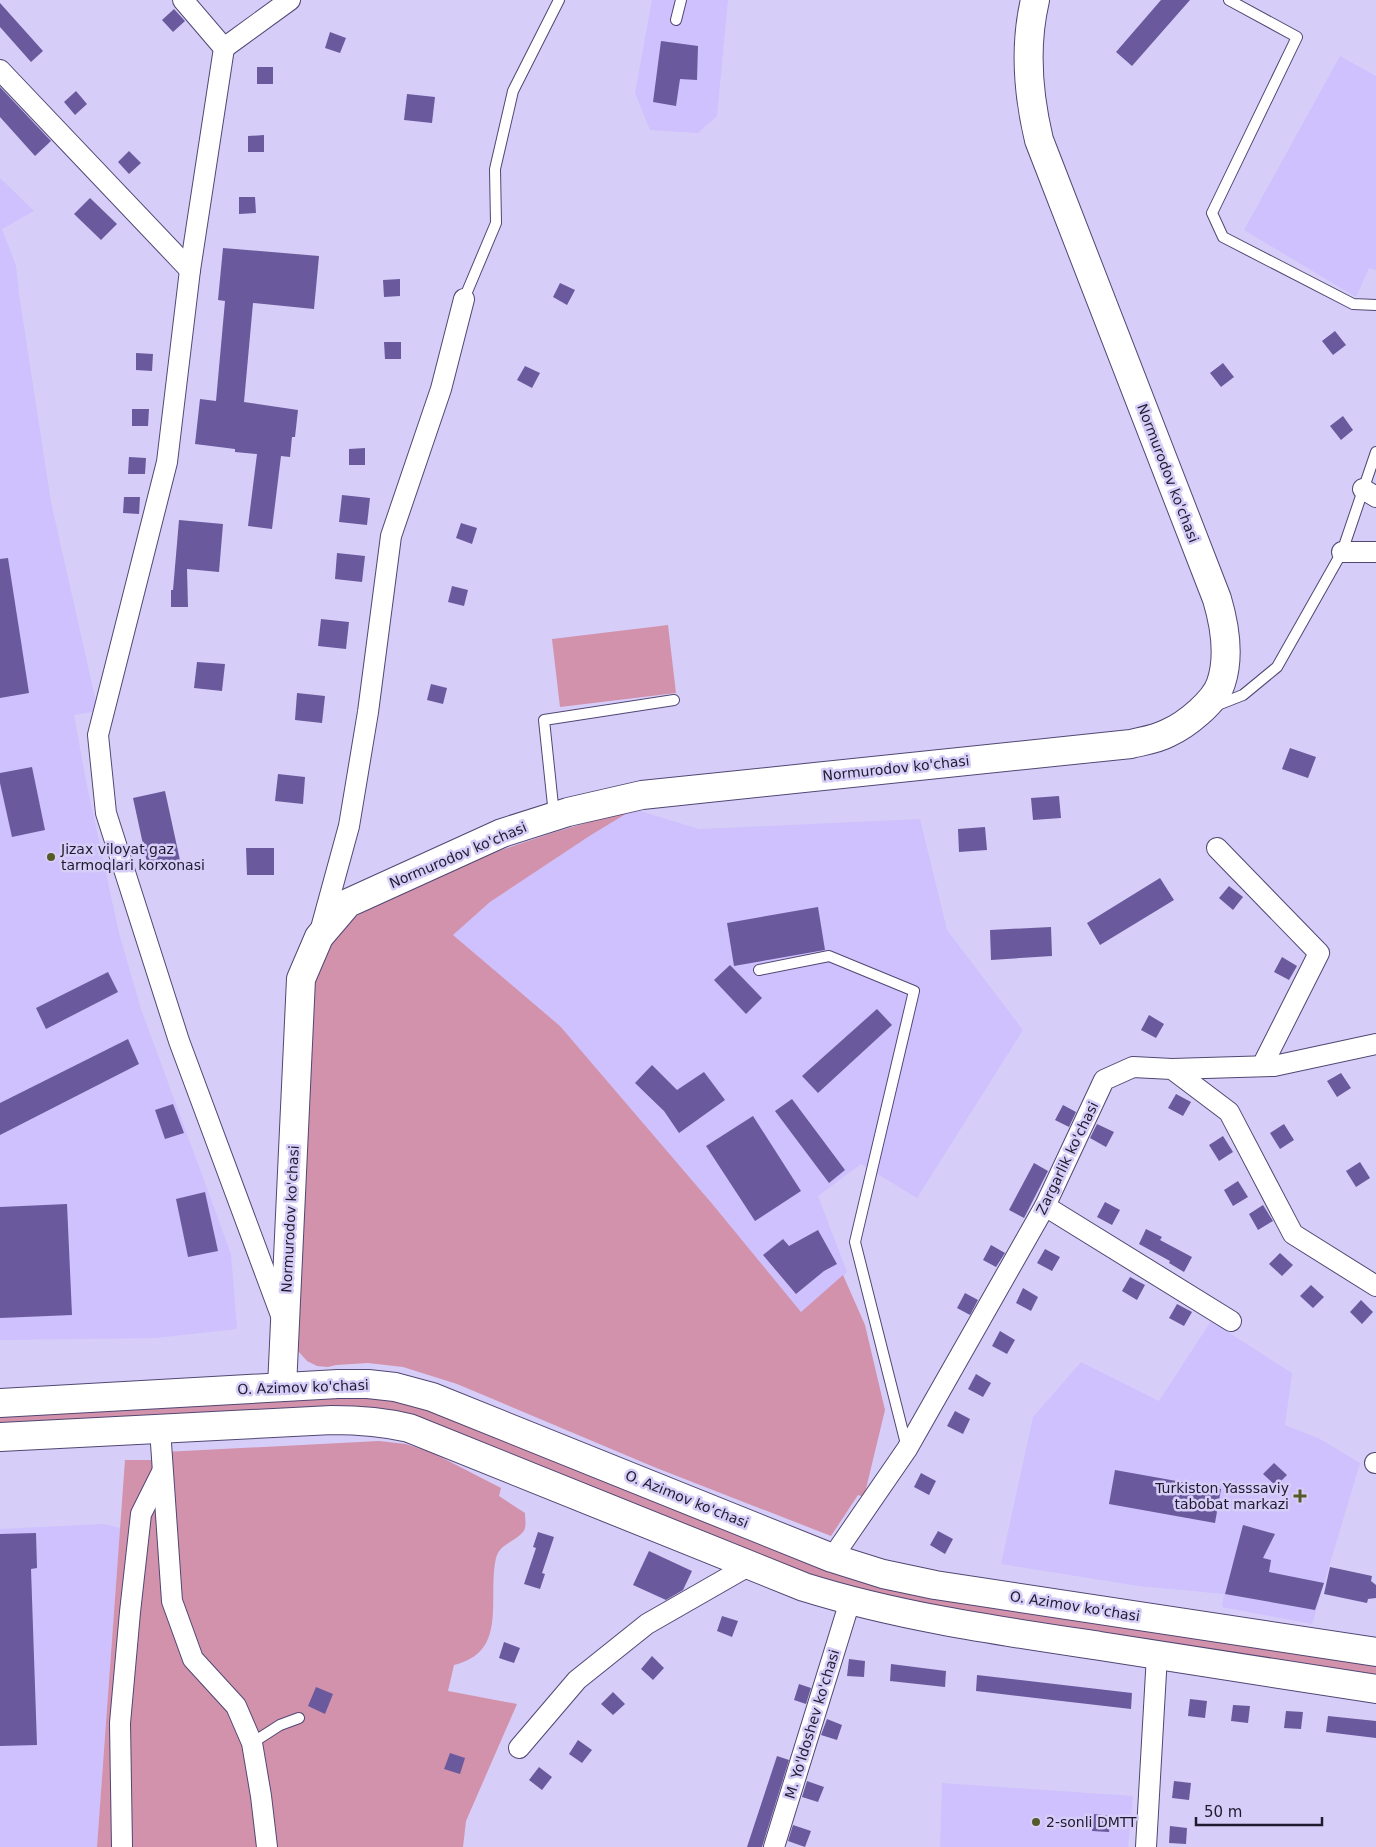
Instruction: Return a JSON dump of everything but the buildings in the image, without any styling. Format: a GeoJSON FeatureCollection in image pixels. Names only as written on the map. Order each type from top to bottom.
{"type":"FeatureCollection","features":[{"type":"Feature","properties":{"kind":"main road","name":"Normurodov ko'chasi"},"geometry":{"type":"LineString","coordinates":[[282,1387],[301,980],[319,937],[348,903],[502,833],[554,816],[642,795],[1131,744],[1168,733],[1195,715],[1210,701],[1221,685],[1226,661],[1226,640],[1223,619],[1217,599],[1039,140],[1033,114],[1028,60],[1029,35],[1035,0]]}},
{"type":"Feature","properties":{"kind":"main road","name":"O. Azimov ko'chasi"},"geometry":{"type":"LineString","coordinates":[[0,1403],[282,1387],[368,1384],[395,1387],[432,1397],[832,1558],[883,1574],[935,1585],[1376,1652]]}},
{"type":"Feature","properties":{"kind":"main road"},"geometry":{"type":"LineString","coordinates":[[0,1437],[332,1420],[390,1423],[409,1428],[804,1587],[850,1601],[991,1630],[1376,1689]]}},
{"type":"Feature","properties":{"kind":"street"},"geometry":{"type":"LineString","coordinates":[[183,0],[224,48]]}},
{"type":"Feature","properties":{"kind":"street"},"geometry":{"type":"LineString","coordinates":[[285,1327],[179,1041],[106,813],[98,735],[167,462],[190,270],[224,48],[290,0]]}},
{"type":"Feature","properties":{"kind":"street"},"geometry":{"type":"LineString","coordinates":[[0,70],[190,270]]}},
{"type":"Feature","properties":{"kind":"street"},"geometry":{"type":"LineString","coordinates":[[319,937],[349,826],[368,712],[391,536],[441,389],[464,299]]}},
{"type":"Feature","properties":{"kind":"street"},"geometry":{"type":"LineString","coordinates":[[1342,552],[1376,552]]}},
{"type":"Feature","properties":{"kind":"street"},"geometry":{"type":"LineString","coordinates":[[1217,848],[1319,953],[1262,1066]]}},
{"type":"Feature","properties":{"kind":"street","name":"Zargarlik ko'chasi"},"geometry":{"type":"LineString","coordinates":[[832,1558],[907,1449],[1045,1206],[1104,1080],[1133,1067],[1172,1069],[1274,1066],[1376,1044]]}},
{"type":"Feature","properties":{"kind":"street"},"geometry":{"type":"LineString","coordinates":[[1172,1069],[1230,1112],[1292,1234],[1376,1286]]}},
{"type":"Feature","properties":{"kind":"street"},"geometry":{"type":"LineString","coordinates":[[1045,1206],[1231,1321]]}},
{"type":"Feature","properties":{"kind":"street"},"geometry":{"type":"LineString","coordinates":[[160,1429],[172,1601],[193,1659],[236,1706],[252,1743],[267,1847]]}},
{"type":"Feature","properties":{"kind":"street"},"geometry":{"type":"LineString","coordinates":[[122,1847],[120,1724],[130,1612],[141,1514],[162,1472]]}},
{"type":"Feature","properties":{"kind":"street"},"geometry":{"type":"LineString","coordinates":[[519,1748],[577,1680],[647,1624],[750,1565]]}},
{"type":"Feature","properties":{"kind":"street","name":"M. Yo'ldoshev ko'chasi"},"geometry":{"type":"LineString","coordinates":[[774,1847],[850,1601]]}},
{"type":"Feature","properties":{"kind":"street"},"geometry":{"type":"LineString","coordinates":[[1146,1847],[1157,1654]]}},
{"type":"Feature","properties":{"kind":"lane"},"geometry":{"type":"LineString","coordinates":[[464,299],[496,223],[495,169],[513,91],[559,0]]}},
{"type":"Feature","properties":{"kind":"lane"},"geometry":{"type":"LineString","coordinates":[[676,20],[681,0]]}},
{"type":"Feature","properties":{"kind":"lane"},"geometry":{"type":"LineString","coordinates":[[1230,0],[1296,37],[1212,213],[1219,229],[1223,236],[1353,304],[1376,305]]}},
{"type":"Feature","properties":{"kind":"lane"},"geometry":{"type":"LineString","coordinates":[[1195,715],[1243,695],[1277,667],[1342,552],[1370,493],[1376,452]]}},
{"type":"Feature","properties":{"kind":"lane"},"geometry":{"type":"LineString","coordinates":[[554,816],[544,720],[674,700]]}},
{"type":"Feature","properties":{"kind":"lane"},"geometry":{"type":"LineString","coordinates":[[759,970],[829,956],[914,991],[855,1242],[907,1449]]}},
{"type":"Feature","properties":{"kind":"lane"},"geometry":{"type":"LineString","coordinates":[[252,1743],[280,1725],[299,1718]]}},
{"type":"Feature","properties":{"kind":"shaded area"},"geometry":{"type":"Polygon","coordinates":[[[652,0],[728,0],[717,116],[698,133],[650,130],[635,93],[652,0]]]}},
{"type":"Feature","properties":{"kind":"shaded area"},"geometry":{"type":"Polygon","coordinates":[[[1340,56],[1376,76],[1376,270],[1369,268],[1356,297],[1244,230],[1340,56]]]}},
{"type":"Feature","properties":{"kind":"shaded area"},"geometry":{"type":"Polygon","coordinates":[[[0,178],[34,211],[2,229],[16,266],[51,502],[98,711],[74,715],[86,781],[119,933],[141,1009],[231,1254],[237,1329],[156,1338],[0,1340],[0,178]]]}},
{"type":"Feature","properties":{"kind":"shaded area"},"geometry":{"type":"Polygon","coordinates":[[[668,625],[676,693],[560,707],[552,639],[668,625]]]}},
{"type":"Feature","properties":{"kind":"shaded area"},"geometry":{"type":"Polygon","coordinates":[[[634,809],[699,829],[920,819],[947,930],[1023,1030],[917,1198],[861,1164],[818,1196],[847,1272],[801,1312],[714,1206],[560,1026],[453,935],[490,902],[634,809]]]}},
{"type":"Feature","properties":{"kind":"shaded area"},"geometry":{"type":"Polygon","coordinates":[[[634,809],[490,902],[453,935],[560,1026],[714,1206],[801,1312],[843,1275],[865,1325],[885,1410],[864,1497],[858,1495],[831,1536],[654,1467],[457,1384],[403,1367],[368,1363],[328,1367],[317,1366],[307,1361],[299,1352],[294,1338],[294,1313],[302,1280],[307,992],[333,938],[354,918],[367,909],[489,854],[634,809]]]}},
{"type":"Feature","properties":{"kind":"shaded area"},"geometry":{"type":"Polygon","coordinates":[[[1211,1321],[1292,1373],[1285,1425],[1320,1439],[1360,1463],[1312,1624],[1222,1607],[1224,1594],[1139,1586],[1001,1564],[1033,1417],[1081,1362],[1159,1401],[1211,1321]]]}},
{"type":"Feature","properties":{"kind":"shaded area"},"geometry":{"type":"Polygon","coordinates":[[[354,1395],[408,1402],[760,1542],[1376,1659],[1376,1675],[924,1607],[890,1599],[758,1556],[409,1415],[0,1426],[0,1412],[354,1395]]]}},
{"type":"Feature","properties":{"kind":"shaded area"},"geometry":{"type":"Polygon","coordinates":[[[379,1441],[406,1444],[433,1453],[501,1488],[499,1496],[525,1513],[523,1532],[504,1546],[496,1558],[492,1622],[489,1636],[482,1649],[471,1658],[454,1665],[448,1691],[517,1704],[466,1821],[463,1847],[97,1847],[125,1460],[153,1460],[164,1452],[379,1441]]]}},
{"type":"Feature","properties":{"kind":"shaded area"},"geometry":{"type":"Polygon","coordinates":[[[104,1524],[120,1528],[97,1847],[0,1847],[0,1529],[104,1524]]]}},
{"type":"Feature","properties":{"kind":"shaded area","name":"2-sonli DMTT"},"geometry":{"type":"Polygon","coordinates":[[[942,1783],[1133,1796],[1128,1847],[940,1847],[942,1783]]]}},
{"type":"Feature","properties":{"kind":"place","name":"Jizax viloyat gaz tarmoqlari korxonasi"},"geometry":{"type":"Point","coordinates":[51,857]}},
{"type":"Feature","properties":{"kind":"place","name":"Turkiston Yasssaviy tabobat markazi"},"geometry":{"type":"Point","coordinates":[1300,1496]}},
{"type":"Feature","properties":{"kind":"place","name":"2-sonli DMTT"},"geometry":{"type":"Point","coordinates":[1036,1822]}}]}
